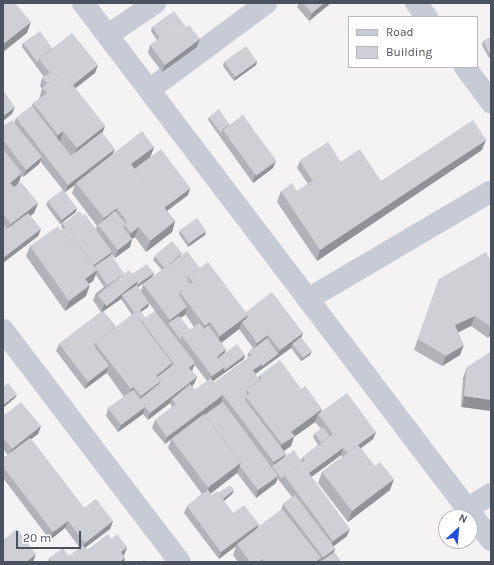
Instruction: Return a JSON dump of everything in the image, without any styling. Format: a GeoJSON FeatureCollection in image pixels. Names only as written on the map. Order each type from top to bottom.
{"type":"FeatureCollection","features":[{"type":"Feature","properties":{"kind":"street"},"geometry":{"type":"LineString","coordinates":[[83,3],[467,509],[491,494]]}},
{"type":"Feature","properties":{"kind":"street"},"geometry":{"type":"LineString","coordinates":[[108,35],[156,3]]}},
{"type":"Feature","properties":{"kind":"street"},"geometry":{"type":"LineString","coordinates":[[149,90],[266,3]]}},
{"type":"Feature","properties":{"kind":"street"},"geometry":{"type":"LineString","coordinates":[[416,3],[426,16]]}},
{"type":"Feature","properties":{"kind":"street"},"geometry":{"type":"LineString","coordinates":[[466,68],[491,102]]}},
{"type":"Feature","properties":{"kind":"street"},"geometry":{"type":"LineString","coordinates":[[308,299],[491,191]]}},
{"type":"Feature","properties":{"kind":"street"},"geometry":{"type":"LineString","coordinates":[[3,330],[180,562]]}},
{"type":"Feature","properties":{"kind":"street"},"geometry":{"type":"LineString","coordinates":[[478,523],[491,540]]}},
{"type":"Feature","properties":{"kind":"building"},"geometry":{"type":"Polygon","coordinates":[[[3,3],[15,3],[31,22],[3,44],[3,3]]]}},
{"type":"Feature","properties":{"kind":"building"},"geometry":{"type":"Polygon","coordinates":[[[303,3],[324,3],[312,13],[303,3]]]}},
{"type":"Feature","properties":{"kind":"building"},"geometry":{"type":"Polygon","coordinates":[[[174,11],[186,27],[179,32],[174,27],[160,38],[152,27],[174,11]]]}},
{"type":"Feature","properties":{"kind":"building"},"geometry":{"type":"Polygon","coordinates":[[[189,25],[200,39],[165,65],[150,45],[174,27],[179,32],[189,25]]]}},
{"type":"Feature","properties":{"kind":"building"},"geometry":{"type":"Polygon","coordinates":[[[40,31],[52,48],[37,62],[23,43],[40,31]]]}},
{"type":"Feature","properties":{"kind":"building"},"geometry":{"type":"Polygon","coordinates":[[[72,33],[98,65],[73,85],[63,72],[47,84],[42,78],[50,73],[39,59],[72,33]]]}},
{"type":"Feature","properties":{"kind":"building"},"geometry":{"type":"Polygon","coordinates":[[[491,37],[491,53],[490,54],[483,41],[491,37]]]}},
{"type":"Feature","properties":{"kind":"building"},"geometry":{"type":"Polygon","coordinates":[[[246,46],[257,61],[235,77],[224,62],[246,46]]]}},
{"type":"Feature","properties":{"kind":"building"},"geometry":{"type":"Polygon","coordinates":[[[63,72],[105,126],[77,148],[63,131],[58,135],[33,103],[47,93],[42,88],[63,72]]]}},
{"type":"Feature","properties":{"kind":"building"},"geometry":{"type":"Polygon","coordinates":[[[3,90],[15,107],[3,116],[3,90]]]}},
{"type":"Feature","properties":{"kind":"building"},"geometry":{"type":"Polygon","coordinates":[[[32,106],[71,156],[102,132],[115,149],[68,185],[16,118],[32,106]]]}},
{"type":"Feature","properties":{"kind":"building"},"geometry":{"type":"Polygon","coordinates":[[[219,109],[229,124],[222,129],[221,133],[209,117],[219,109]]]}},
{"type":"Feature","properties":{"kind":"building"},"geometry":{"type":"Polygon","coordinates":[[[243,115],[277,161],[256,176],[223,130],[243,115]]]}},
{"type":"Feature","properties":{"kind":"building"},"geometry":{"type":"Polygon","coordinates":[[[12,120],[42,157],[26,170],[3,140],[3,126],[12,120]]]}},
{"type":"Feature","properties":{"kind":"building"},"geometry":{"type":"Polygon","coordinates":[[[473,120],[486,140],[320,250],[281,191],[292,183],[297,191],[360,149],[381,181],[473,120]]]}},
{"type":"Feature","properties":{"kind":"building"},"geometry":{"type":"Polygon","coordinates":[[[142,131],[154,147],[131,164],[175,221],[150,241],[139,227],[131,233],[124,224],[127,222],[117,208],[104,218],[76,183],[142,131]]]}},
{"type":"Feature","properties":{"kind":"building"},"geometry":{"type":"Polygon","coordinates":[[[328,142],[341,162],[313,181],[299,161],[328,142]]]}},
{"type":"Feature","properties":{"kind":"building"},"geometry":{"type":"Polygon","coordinates":[[[3,149],[22,173],[10,183],[14,187],[21,182],[38,203],[11,224],[3,214],[3,149]]]}},
{"type":"Feature","properties":{"kind":"building"},"geometry":{"type":"Polygon","coordinates":[[[161,149],[190,188],[164,208],[135,169],[161,149]]]}},
{"type":"Feature","properties":{"kind":"building"},"geometry":{"type":"Polygon","coordinates":[[[63,190],[77,208],[62,220],[48,202],[63,190]]]}},
{"type":"Feature","properties":{"kind":"building"},"geometry":{"type":"Polygon","coordinates":[[[79,211],[83,216],[66,229],[63,224],[79,211]]]}},
{"type":"Feature","properties":{"kind":"building"},"geometry":{"type":"Polygon","coordinates":[[[115,211],[125,223],[123,227],[132,239],[118,250],[98,225],[115,211]]]}},
{"type":"Feature","properties":{"kind":"building"},"geometry":{"type":"Polygon","coordinates":[[[28,213],[41,229],[3,258],[3,232],[28,213]]]}},
{"type":"Feature","properties":{"kind":"building"},"geometry":{"type":"Polygon","coordinates":[[[85,214],[112,252],[94,265],[73,237],[68,241],[61,231],[85,214]]]}},
{"type":"Feature","properties":{"kind":"building"},"geometry":{"type":"Polygon","coordinates":[[[197,218],[206,231],[189,243],[180,230],[197,218]]]}},
{"type":"Feature","properties":{"kind":"building"},"geometry":{"type":"Polygon","coordinates":[[[3,223],[7,229],[3,232],[3,223]]]}},
{"type":"Feature","properties":{"kind":"building"},"geometry":{"type":"Polygon","coordinates":[[[58,226],[68,241],[73,237],[97,270],[85,279],[90,285],[69,301],[30,246],[58,226]]]}},
{"type":"Feature","properties":{"kind":"building"},"geometry":{"type":"Polygon","coordinates":[[[172,241],[182,253],[165,268],[154,256],[172,241]]]}},
{"type":"Feature","properties":{"kind":"building"},"geometry":{"type":"Polygon","coordinates":[[[187,251],[200,268],[188,277],[187,280],[191,284],[180,292],[179,295],[187,307],[170,320],[143,284],[187,251]]]}},
{"type":"Feature","properties":{"kind":"building"},"geometry":{"type":"Polygon","coordinates":[[[486,252],[491,261],[491,327],[475,316],[455,325],[464,345],[446,356],[418,339],[439,279],[486,252]]]}},
{"type":"Feature","properties":{"kind":"building"},"geometry":{"type":"Polygon","coordinates":[[[111,255],[124,274],[107,285],[94,266],[111,255]]]}},
{"type":"Feature","properties":{"kind":"building"},"geometry":{"type":"Polygon","coordinates":[[[208,262],[248,315],[220,336],[210,322],[205,326],[180,292],[193,282],[188,277],[208,262]]]}},
{"type":"Feature","properties":{"kind":"building"},"geometry":{"type":"Polygon","coordinates":[[[147,264],[154,273],[137,285],[138,281],[132,274],[147,264]]]}},
{"type":"Feature","properties":{"kind":"building"},"geometry":{"type":"Polygon","coordinates":[[[129,270],[138,281],[107,306],[98,295],[129,270]]]}},
{"type":"Feature","properties":{"kind":"building"},"geometry":{"type":"Polygon","coordinates":[[[137,285],[149,303],[140,310],[145,318],[141,320],[141,322],[122,295],[137,285]]]}},
{"type":"Feature","properties":{"kind":"building"},"geometry":{"type":"Polygon","coordinates":[[[272,292],[303,333],[280,350],[268,335],[257,343],[242,322],[247,318],[248,315],[246,312],[272,292]]]}},
{"type":"Feature","properties":{"kind":"building"},"geometry":{"type":"Polygon","coordinates":[[[103,311],[115,327],[95,343],[94,346],[109,366],[88,382],[59,344],[103,311]]]}},
{"type":"Feature","properties":{"kind":"building"},"geometry":{"type":"Polygon","coordinates":[[[155,311],[195,363],[189,368],[197,377],[150,413],[145,407],[121,425],[108,408],[133,390],[140,399],[159,384],[161,381],[157,377],[174,364],[141,320],[155,311]]]}},
{"type":"Feature","properties":{"kind":"building"},"geometry":{"type":"Polygon","coordinates":[[[134,313],[172,363],[156,376],[161,381],[141,396],[134,387],[131,389],[95,343],[134,313]]]}},
{"type":"Feature","properties":{"kind":"building"},"geometry":{"type":"Polygon","coordinates":[[[179,316],[190,330],[180,339],[168,323],[179,316]]]}},
{"type":"Feature","properties":{"kind":"building"},"geometry":{"type":"Polygon","coordinates":[[[199,323],[204,329],[208,325],[226,349],[217,357],[225,367],[212,376],[182,336],[199,323]]]}},
{"type":"Feature","properties":{"kind":"building"},"geometry":{"type":"Polygon","coordinates":[[[301,337],[312,351],[303,358],[292,344],[301,337]]]}},
{"type":"Feature","properties":{"kind":"building"},"geometry":{"type":"Polygon","coordinates":[[[267,338],[278,354],[261,367],[262,364],[254,353],[251,355],[249,352],[267,338]]]}},
{"type":"Feature","properties":{"kind":"building"},"geometry":{"type":"Polygon","coordinates":[[[237,344],[245,355],[224,371],[225,367],[218,358],[237,344]]]}},
{"type":"Feature","properties":{"kind":"building"},"geometry":{"type":"Polygon","coordinates":[[[490,352],[491,400],[464,396],[467,367],[490,352]]]}},
{"type":"Feature","properties":{"kind":"building"},"geometry":{"type":"Polygon","coordinates":[[[254,353],[262,364],[253,370],[260,380],[247,390],[246,393],[248,396],[245,400],[286,454],[274,462],[223,395],[167,437],[155,420],[211,378],[214,383],[254,353]]]}},
{"type":"Feature","properties":{"kind":"building"},"geometry":{"type":"Polygon","coordinates":[[[280,360],[310,401],[314,398],[322,409],[291,432],[295,436],[282,444],[246,397],[250,394],[247,390],[262,379],[260,375],[280,360]]]}},
{"type":"Feature","properties":{"kind":"building"},"geometry":{"type":"Polygon","coordinates":[[[8,383],[17,394],[3,405],[3,387],[8,383]]]}},
{"type":"Feature","properties":{"kind":"building"},"geometry":{"type":"Polygon","coordinates":[[[190,384],[195,390],[177,406],[172,399],[190,384]]]}},
{"type":"Feature","properties":{"kind":"building"},"geometry":{"type":"Polygon","coordinates":[[[305,386],[314,398],[310,401],[301,389],[305,386]]]}},
{"type":"Feature","properties":{"kind":"building"},"geometry":{"type":"Polygon","coordinates":[[[347,393],[376,432],[347,453],[343,448],[309,473],[350,529],[333,541],[284,475],[305,460],[303,457],[333,434],[318,414],[347,393]]]}},
{"type":"Feature","properties":{"kind":"building"},"geometry":{"type":"Polygon","coordinates":[[[21,402],[41,426],[12,449],[3,438],[3,416],[21,402]]]}},
{"type":"Feature","properties":{"kind":"building"},"geometry":{"type":"Polygon","coordinates":[[[223,402],[278,476],[258,490],[240,466],[241,463],[205,415],[223,402]]]}},
{"type":"Feature","properties":{"kind":"building"},"geometry":{"type":"Polygon","coordinates":[[[204,414],[241,463],[208,487],[171,439],[204,414]]]}},
{"type":"Feature","properties":{"kind":"building"},"geometry":{"type":"Polygon","coordinates":[[[323,427],[330,436],[321,442],[314,434],[323,427]]]}},
{"type":"Feature","properties":{"kind":"building"},"geometry":{"type":"Polygon","coordinates":[[[30,438],[84,508],[96,499],[113,521],[85,543],[68,521],[53,532],[3,467],[3,458],[30,438]]]}},
{"type":"Feature","properties":{"kind":"building"},"geometry":{"type":"Polygon","coordinates":[[[358,445],[375,466],[380,462],[394,479],[352,511],[322,472],[358,445]]]}},
{"type":"Feature","properties":{"kind":"building"},"geometry":{"type":"Polygon","coordinates":[[[294,450],[302,462],[284,475],[282,479],[272,466],[294,450]]]}},
{"type":"Feature","properties":{"kind":"building"},"geometry":{"type":"Polygon","coordinates":[[[230,485],[234,490],[223,499],[218,493],[230,485]]]}},
{"type":"Feature","properties":{"kind":"building"},"geometry":{"type":"Polygon","coordinates":[[[208,490],[212,495],[217,491],[233,513],[244,505],[259,524],[221,552],[187,506],[208,490]]]}},
{"type":"Feature","properties":{"kind":"building"},"geometry":{"type":"Polygon","coordinates":[[[295,495],[335,549],[323,558],[283,504],[295,495]]]}},
{"type":"Feature","properties":{"kind":"building"},"geometry":{"type":"Polygon","coordinates":[[[282,509],[321,558],[315,562],[265,562],[262,559],[259,562],[250,562],[237,544],[282,509]]]}},
{"type":"Feature","properties":{"kind":"building"},"geometry":{"type":"Polygon","coordinates":[[[17,529],[36,554],[26,562],[3,562],[3,540],[17,529]]]}},
{"type":"Feature","properties":{"kind":"building"},"geometry":{"type":"Polygon","coordinates":[[[108,534],[111,539],[117,534],[127,547],[121,552],[125,558],[119,562],[52,562],[49,558],[63,548],[69,556],[83,546],[87,550],[108,534]]]}},
{"type":"Feature","properties":{"kind":"building"},"geometry":{"type":"Polygon","coordinates":[[[334,552],[341,562],[321,562],[321,561],[334,552]]]}}]}
